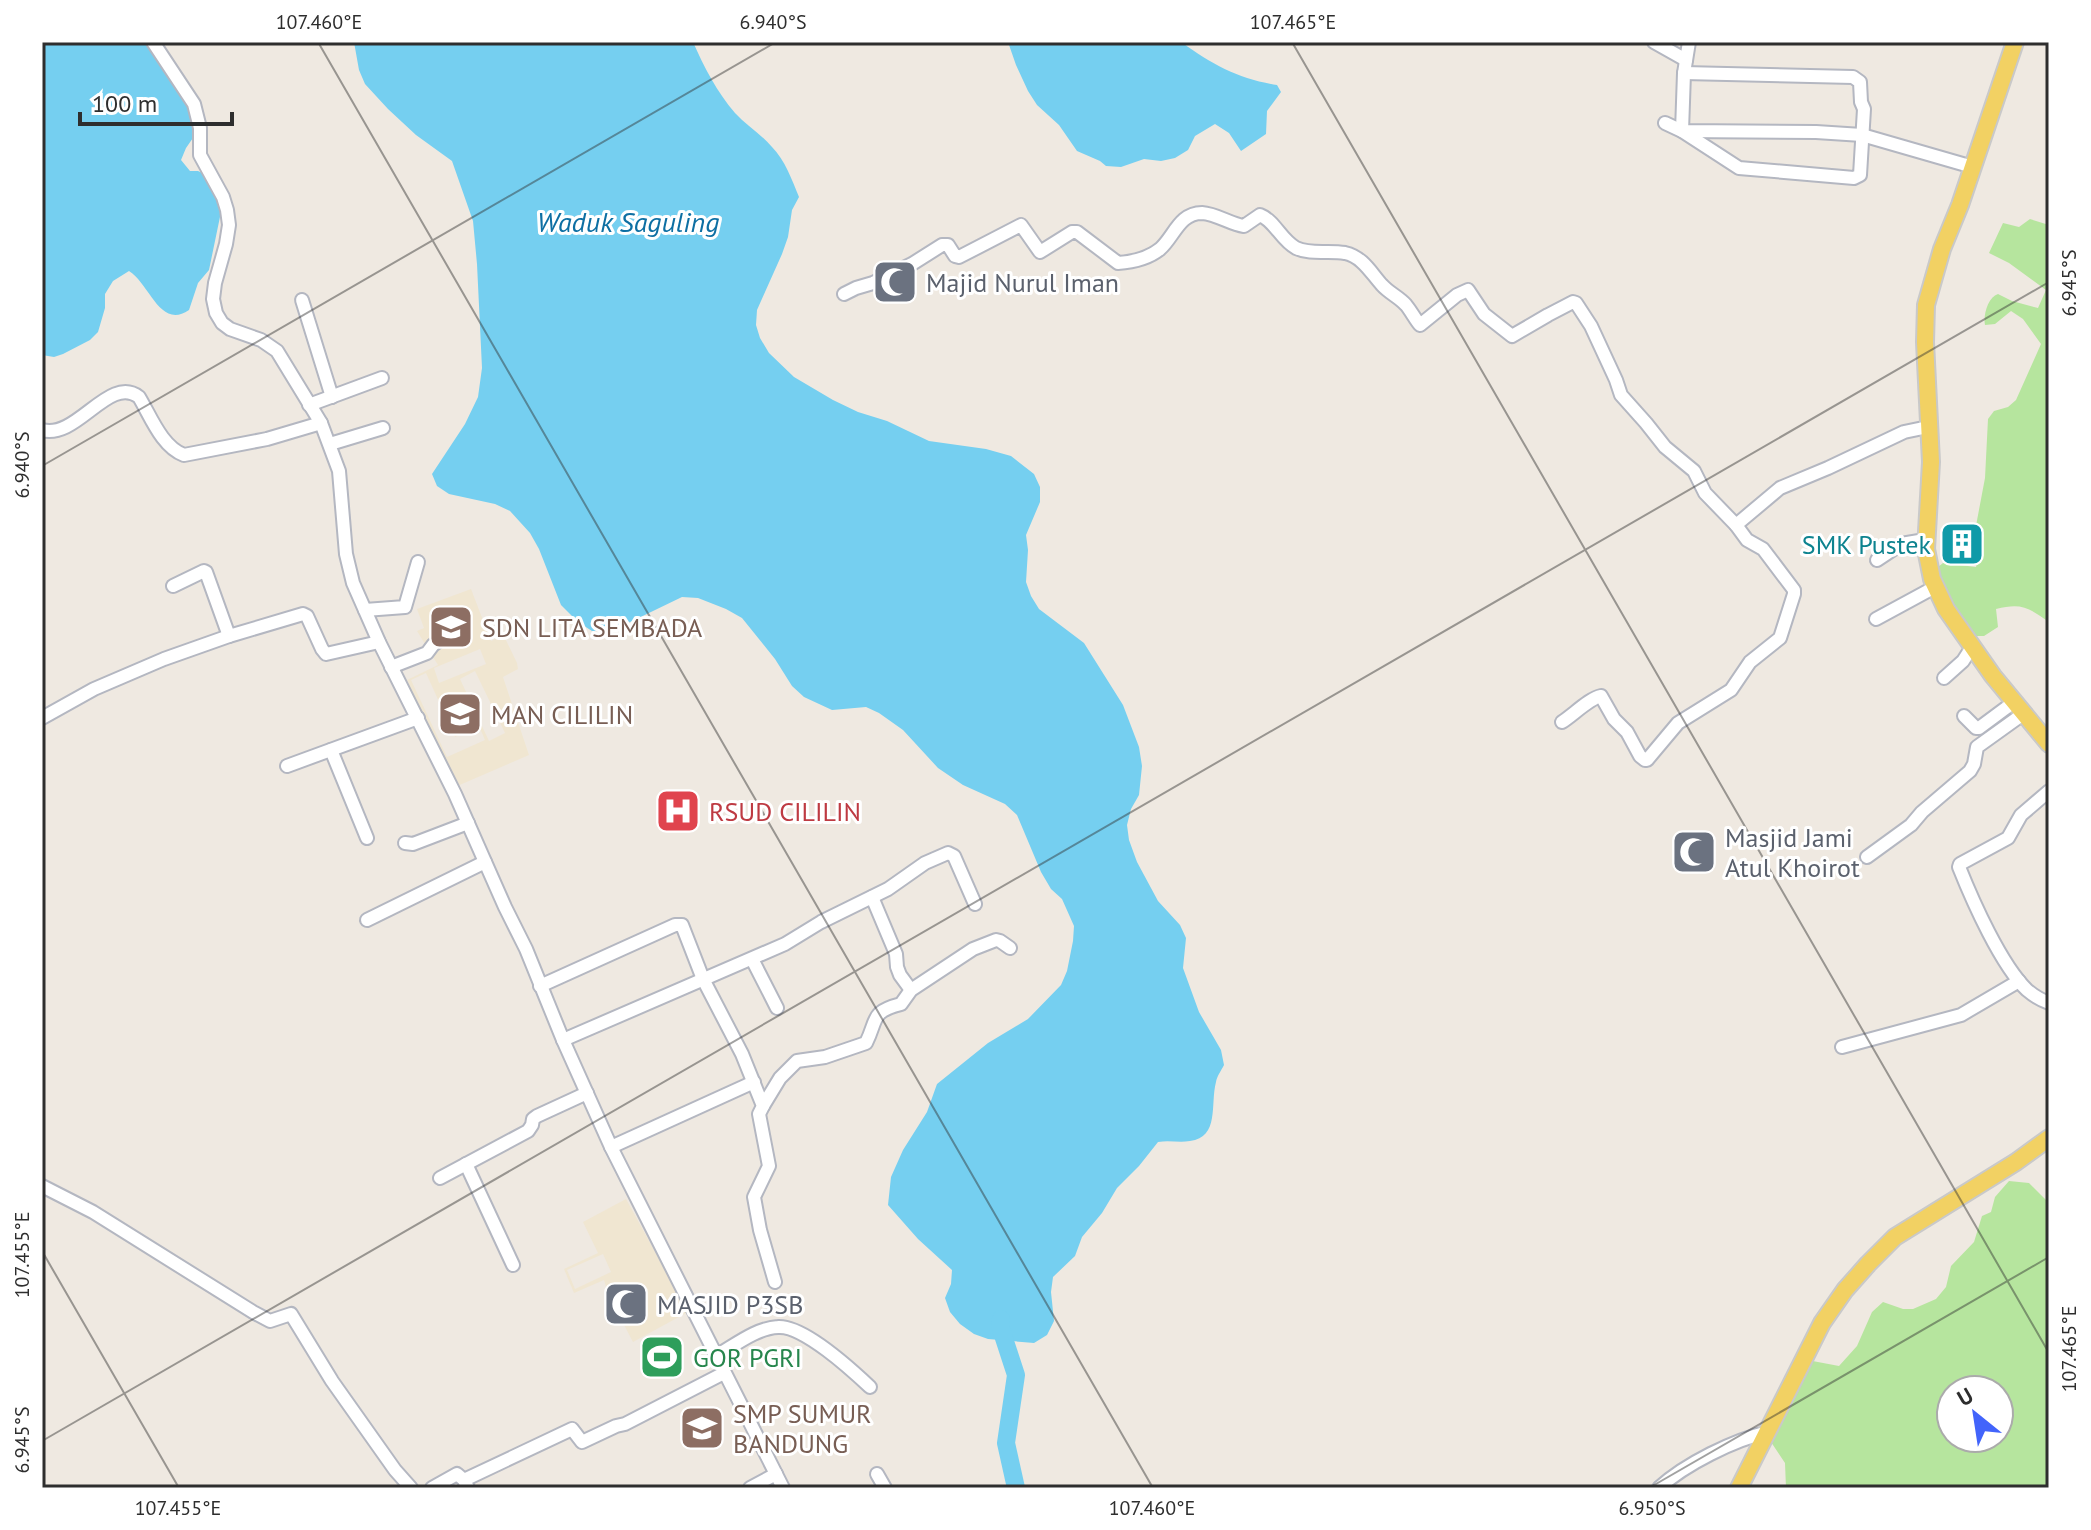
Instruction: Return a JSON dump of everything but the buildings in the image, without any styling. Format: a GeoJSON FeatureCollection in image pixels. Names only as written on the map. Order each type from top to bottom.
{"type":"FeatureCollection","features":[{"type":"Feature","properties":{"kind":"main road"},"geometry":{"type":"LineString","coordinates":[[2015,42],[1942,249],[1926,305],[1931,462],[1925,540],[1929,568],[1946,609],[2018,708],[2049,744]]}},
{"type":"Feature","properties":{"kind":"main road"},"geometry":{"type":"LineString","coordinates":[[1741,1487],[1806,1351],[1845,1290],[1895,1237],[2049,1138]]}},
{"type":"Feature","properties":{"kind":"street"},"geometry":{"type":"LineString","coordinates":[[153,42],[194,104],[200,128],[200,155],[227,210],[229,225],[213,299],[216,313],[230,329],[261,340],[277,351],[321,423],[341,486],[348,568],[365,610],[526,949],[611,1147],[783,1488]]}},
{"type":"Feature","properties":{"kind":"street"},"geometry":{"type":"LineString","coordinates":[[1654,42],[1685,66],[1853,77],[1860,82],[1864,109],[1860,175],[1854,178],[1739,168],[1665,123]]}},
{"type":"Feature","properties":{"kind":"street"},"geometry":{"type":"LineString","coordinates":[[1682,131],[1689,42]]}},
{"type":"Feature","properties":{"kind":"street"},"geometry":{"type":"LineString","coordinates":[[1682,131],[1862,135],[1973,167]]}},
{"type":"Feature","properties":{"kind":"street"},"geometry":{"type":"LineString","coordinates":[[844,294],[873,283],[942,245],[948,245],[959,257],[1021,225],[1040,252],[1077,232],[1118,263],[1138,260],[1153,254],[1163,246],[1176,227],[1198,213],[1244,226],[1260,215],[1267,218],[1283,238],[1301,250],[1350,254],[1407,306],[1420,325],[1457,295],[1468,290],[1484,314],[1512,336],[1561,308],[1576,303],[1590,324],[1625,401],[1665,447],[1694,471],[1705,493],[1747,540],[1763,549],[1794,594],[1780,638],[1750,662],[1731,690],[1678,723],[1647,760],[1640,756],[1632,739],[1614,719],[1601,696],[1594,697],[1562,722]]}},
{"type":"Feature","properties":{"kind":"street"},"geometry":{"type":"LineString","coordinates":[[302,300],[332,397]]}},
{"type":"Feature","properties":{"kind":"street"},"geometry":{"type":"LineString","coordinates":[[309,405],[382,378]]}},
{"type":"Feature","properties":{"kind":"street"},"geometry":{"type":"LineString","coordinates":[[42,430],[58,431],[67,427],[118,392],[125,391],[139,397],[168,444],[184,455],[267,439],[321,423]]}},
{"type":"Feature","properties":{"kind":"street"},"geometry":{"type":"LineString","coordinates":[[1736,525],[1780,488],[1904,432],[1928,427]]}},
{"type":"Feature","properties":{"kind":"street"},"geometry":{"type":"LineString","coordinates":[[330,444],[383,428]]}},
{"type":"Feature","properties":{"kind":"street"},"geometry":{"type":"LineString","coordinates":[[1877,560],[1901,544],[1925,540]]}},
{"type":"Feature","properties":{"kind":"street"},"geometry":{"type":"LineString","coordinates":[[365,610],[405,607],[418,562]]}},
{"type":"Feature","properties":{"kind":"street"},"geometry":{"type":"LineString","coordinates":[[173,586],[206,572],[229,636]]}},
{"type":"Feature","properties":{"kind":"street"},"geometry":{"type":"LineString","coordinates":[[1876,619],[1935,587]]}},
{"type":"Feature","properties":{"kind":"street"},"geometry":{"type":"LineString","coordinates":[[42,718],[94,689],[164,659],[303,614],[307,616],[326,654],[379,642]]}},
{"type":"Feature","properties":{"kind":"street"},"geometry":{"type":"LineString","coordinates":[[391,667],[427,653],[462,624]]}},
{"type":"Feature","properties":{"kind":"street"},"geometry":{"type":"LineString","coordinates":[[1944,678],[1963,661],[1972,647]]}},
{"type":"Feature","properties":{"kind":"street"},"geometry":{"type":"LineString","coordinates":[[1964,716],[1979,728],[2018,708]]}},
{"type":"Feature","properties":{"kind":"street"},"geometry":{"type":"LineString","coordinates":[[1867,857],[1911,825],[1972,768],[1977,747],[2018,708]]}},
{"type":"Feature","properties":{"kind":"street"},"geometry":{"type":"LineString","coordinates":[[287,766],[418,718]]}},
{"type":"Feature","properties":{"kind":"street"},"geometry":{"type":"LineString","coordinates":[[331,750],[367,838]]}},
{"type":"Feature","properties":{"kind":"street"},"geometry":{"type":"LineString","coordinates":[[1930,786],[1939,798]]}},
{"type":"Feature","properties":{"kind":"street"},"geometry":{"type":"LineString","coordinates":[[2049,791],[2021,815],[2008,838],[1959,867],[2004,959],[2029,992],[2049,1003]]}},
{"type":"Feature","properties":{"kind":"street"},"geometry":{"type":"LineString","coordinates":[[405,843],[413,844],[468,823]]}},
{"type":"Feature","properties":{"kind":"street"},"geometry":{"type":"LineString","coordinates":[[563,1040],[785,944],[821,922],[888,889],[925,863],[951,853],[975,904]]}},
{"type":"Feature","properties":{"kind":"street"},"geometry":{"type":"LineString","coordinates":[[367,920],[485,862]]}},
{"type":"Feature","properties":{"kind":"street"},"geometry":{"type":"LineString","coordinates":[[872,897],[896,954],[900,975],[911,990]]}},
{"type":"Feature","properties":{"kind":"street"},"geometry":{"type":"LineString","coordinates":[[540,986],[680,923],[763,1106]]}},
{"type":"Feature","properties":{"kind":"street"},"geometry":{"type":"LineString","coordinates":[[775,1282],[754,1197],[769,1166],[759,1116],[780,1078],[797,1061],[806,1058],[815,1060],[866,1043],[880,1012],[901,1004],[911,990],[973,949],[992,940],[1010,948]]}},
{"type":"Feature","properties":{"kind":"street"},"geometry":{"type":"LineString","coordinates":[[752,959],[777,1008]]}},
{"type":"Feature","properties":{"kind":"street"},"geometry":{"type":"LineString","coordinates":[[1842,1047],[1961,1015],[2019,981]]}},
{"type":"Feature","properties":{"kind":"street"},"geometry":{"type":"LineString","coordinates":[[611,1147],[754,1082]]}},
{"type":"Feature","properties":{"kind":"street"},"geometry":{"type":"LineString","coordinates":[[440,1178],[528,1131],[537,1116],[587,1093]]}},
{"type":"Feature","properties":{"kind":"street"},"geometry":{"type":"LineString","coordinates":[[466,1164],[513,1265]]}},
{"type":"Feature","properties":{"kind":"street"},"geometry":{"type":"LineString","coordinates":[[42,1186],[93,1212],[270,1321],[291,1314],[332,1381],[411,1488]]}},
{"type":"Feature","properties":{"kind":"street"},"geometry":{"type":"LineString","coordinates":[[716,1356],[762,1330],[781,1326],[828,1351],[870,1387]]}},
{"type":"Feature","properties":{"kind":"street"},"geometry":{"type":"LineString","coordinates":[[432,1488],[454,1474],[459,1475],[466,1484],[572,1429],[582,1442],[625,1424],[724,1373]]}},
{"type":"Feature","properties":{"kind":"street"},"geometry":{"type":"LineString","coordinates":[[1659,1488],[1681,1471],[1729,1445],[1768,1432]]}},
{"type":"Feature","properties":{"kind":"street"},"geometry":{"type":"LineString","coordinates":[[750,1488],[776,1474]]}},
{"type":"Feature","properties":{"kind":"street"},"geometry":{"type":"LineString","coordinates":[[877,1474],[885,1488]]}},
{"type":"Feature","properties":{"kind":"shaded area"},"geometry":{"type":"Polygon","coordinates":[[[471,589],[491,641],[504,636],[517,663],[518,669],[503,677],[529,755],[455,787],[407,680],[438,665],[417,631],[424,628],[417,609],[471,589]],[[480,649],[434,668],[439,683],[486,664],[480,649]],[[475,671],[460,679],[489,741],[505,733],[475,671]],[[426,673],[411,680],[447,757],[485,740],[479,726],[455,737],[426,673]]]}},
{"type":"Feature","properties":{"kind":"shaded area"},"geometry":{"type":"Polygon","coordinates":[[[626,1199],[688,1312],[633,1342],[604,1280],[574,1293],[564,1269],[598,1253],[583,1222],[626,1199]],[[603,1254],[567,1270],[575,1289],[611,1272],[603,1254]]]}},
{"type":"Feature","properties":{"kind":"green space"},"geometry":{"type":"Polygon","coordinates":[[[2030,219],[2049,225],[2049,622],[2024,608],[2005,607],[1996,609],[1998,627],[1984,636],[1975,636],[1945,595],[1938,567],[1943,563],[1976,567],[1984,535],[1975,531],[1985,478],[1988,419],[1994,411],[2008,407],[2016,400],[2041,344],[2023,319],[2011,311],[1995,324],[1985,325],[1989,302],[1994,296],[1998,294],[2038,308],[2046,290],[2009,263],[1989,253],[2003,223],[2019,227],[2030,219]]]}},
{"type":"Feature","properties":{"kind":"green space"},"geometry":{"type":"Polygon","coordinates":[[[2009,1181],[2029,1183],[2049,1203],[2049,1488],[1786,1488],[1785,1463],[1767,1436],[1802,1359],[1839,1366],[1857,1346],[1872,1312],[1883,1302],[1913,1309],[1936,1299],[1946,1287],[1951,1266],[1974,1242],[1982,1216],[1991,1212],[1995,1197],[2009,1181]]]}},
{"type":"Feature","properties":{"kind":"water"},"geometry":{"type":"Polygon","coordinates":[[[42,42],[145,42],[172,74],[189,106],[195,135],[181,160],[190,171],[209,176],[221,212],[209,270],[198,283],[189,310],[179,315],[163,310],[129,271],[113,281],[105,294],[105,308],[98,332],[90,340],[54,357],[42,355],[42,42]]]}},
{"type":"Feature","properties":{"kind":"water","name":"Waduk Saguling"},"geometry":{"type":"Polygon","coordinates":[[[354,42],[693,42],[728,105],[781,158],[799,197],[792,210],[782,254],[757,310],[756,325],[769,353],[794,377],[858,412],[887,421],[929,441],[1011,456],[1034,474],[1040,487],[1040,502],[1026,535],[1026,582],[1039,609],[1084,643],[1123,705],[1139,747],[1142,766],[1139,795],[1127,825],[1129,840],[1158,901],[1180,925],[1186,938],[1183,968],[1199,1012],[1221,1050],[1224,1065],[1214,1091],[1212,1118],[1206,1133],[1190,1141],[1158,1142],[1117,1188],[1082,1237],[1075,1256],[1053,1277],[1054,1321],[1047,1335],[1034,1343],[988,1339],[960,1324],[950,1312],[945,1298],[951,1284],[952,1270],[918,1239],[888,1205],[891,1177],[903,1150],[927,1112],[937,1084],[988,1043],[1028,1019],[1061,985],[1067,971],[1074,926],[1062,899],[1051,889],[1041,872],[1017,815],[1005,804],[963,785],[938,768],[903,730],[879,713],[866,707],[832,710],[804,697],[792,686],[742,618],[698,598],[682,597],[622,626],[608,631],[592,631],[561,605],[539,549],[530,533],[510,511],[495,504],[449,494],[437,486],[432,474],[465,424],[478,397],[482,368],[473,221],[452,161],[416,135],[365,84],[354,42]]]}},
{"type":"Feature","properties":{"kind":"water"},"geometry":{"type":"Polygon","coordinates":[[[1008,42],[1181,42],[1227,70],[1277,85],[1281,92],[1267,111],[1266,134],[1241,151],[1229,133],[1215,124],[1195,136],[1188,150],[1175,158],[1161,161],[1144,159],[1121,167],[1106,166],[1077,151],[1059,125],[1037,105],[1008,42]]]}},
{"type":"Feature","properties":{"kind":"waterway"},"geometry":{"type":"LineString","coordinates":[[1001,1319],[1000,1326],[1016,1375],[1006,1443],[1016,1488]]}},
{"type":"Feature","properties":{"kind":"place","name":"Majid Nurul Iman"},"geometry":{"type":"Point","coordinates":[895,282]}},
{"type":"Feature","properties":{"kind":"place","name":"SMK Pustek"},"geometry":{"type":"Point","coordinates":[1962,544]}},
{"type":"Feature","properties":{"kind":"place","name":"SDN LITA SEMBADA"},"geometry":{"type":"Point","coordinates":[451,627]}},
{"type":"Feature","properties":{"kind":"place","name":"MAN CILILIN"},"geometry":{"type":"Point","coordinates":[460,714]}},
{"type":"Feature","properties":{"kind":"place","name":"RSUD CILILIN"},"geometry":{"type":"Point","coordinates":[678,811]}},
{"type":"Feature","properties":{"kind":"place","name":"Masjid Jami Atul Khoirot"},"geometry":{"type":"Point","coordinates":[1694,852]}},
{"type":"Feature","properties":{"kind":"place","name":"MASJID P3SB"},"geometry":{"type":"Point","coordinates":[626,1304]}},
{"type":"Feature","properties":{"kind":"place","name":"GOR PGRI"},"geometry":{"type":"Point","coordinates":[662,1357]}},
{"type":"Feature","properties":{"kind":"place","name":"SMP SUMUR BANDUNG"},"geometry":{"type":"Point","coordinates":[702,1428]}}]}
